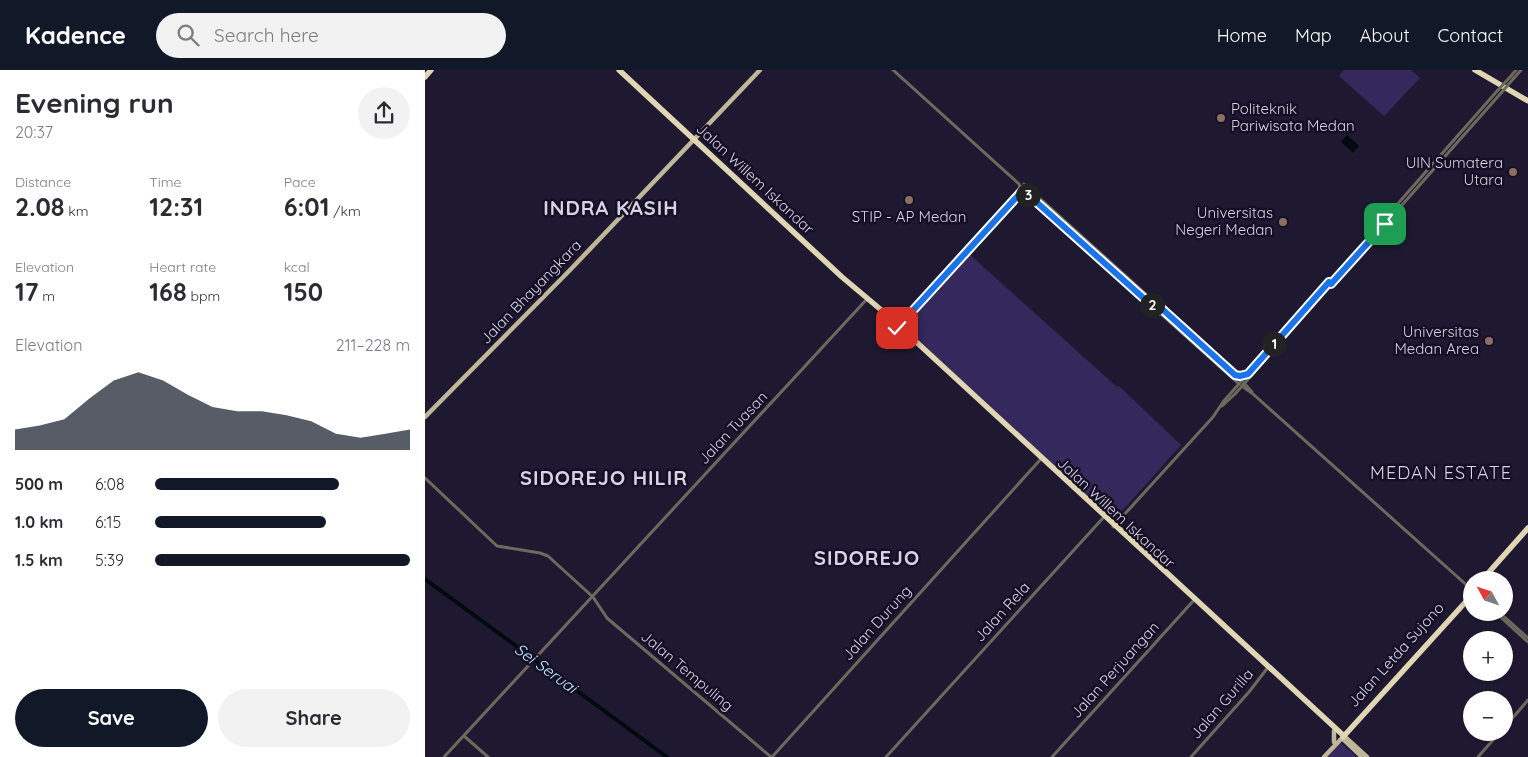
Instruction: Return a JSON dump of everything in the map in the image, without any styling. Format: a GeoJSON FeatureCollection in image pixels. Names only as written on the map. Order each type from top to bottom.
{"type":"FeatureCollection","features":[{"type":"Feature","properties":{"kind":"highway"},"geometry":{"type":"LineString","coordinates":[[425,77],[431,70]]}},
{"type":"Feature","properties":{"kind":"highway","name":"Jalan Willem Iskandar"},"geometry":{"type":"LineString","coordinates":[[619,70],[694,142],[842,277],[898,324],[1103,518],[1115,526]]}},
{"type":"Feature","properties":{"kind":"highway"},"geometry":{"type":"LineString","coordinates":[[1475,70],[1528,101]]}},
{"type":"Feature","properties":{"kind":"highway"},"geometry":{"type":"LineString","coordinates":[[1482,70],[1528,97]]}},
{"type":"Feature","properties":{"kind":"highway","name":"Jalan Willem Iskandar"},"geometry":{"type":"LineString","coordinates":[[898,324],[1040,460],[1047,464],[1336,730],[1343,734]]}},
{"type":"Feature","properties":{"kind":"highway"},"geometry":{"type":"LineString","coordinates":[[1490,571],[1528,528]]}},
{"type":"Feature","properties":{"kind":"highway"},"geometry":{"type":"LineString","coordinates":[[1494,571],[1528,532]]}},
{"type":"Feature","properties":{"kind":"highway","name":"Jalan Letda Sujono"},"geometry":{"type":"LineString","coordinates":[[1343,734],[1463,600]]}},
{"type":"Feature","properties":{"kind":"highway","name":"Jalan Letda Sujono"},"geometry":{"type":"LineString","coordinates":[[1343,734],[1463,605]]}},
{"type":"Feature","properties":{"kind":"highway"},"geometry":{"type":"LineString","coordinates":[[1336,730],[1343,734]]}},
{"type":"Feature","properties":{"kind":"main road","name":"Jalan Bhayangkara"},"geometry":{"type":"LineString","coordinates":[[425,418],[694,142],[760,70]]}},
{"type":"Feature","properties":{"kind":"main road"},"geometry":{"type":"LineString","coordinates":[[1334,742],[1336,730]]}},
{"type":"Feature","properties":{"kind":"main road"},"geometry":{"type":"LineString","coordinates":[[1322,757],[1343,734]]}},
{"type":"Feature","properties":{"kind":"main road"},"geometry":{"type":"LineString","coordinates":[[1322,757],[1343,734]]}},
{"type":"Feature","properties":{"kind":"main road"},"geometry":{"type":"LineString","coordinates":[[1343,734],[1362,757]]}},
{"type":"Feature","properties":{"kind":"main road"},"geometry":{"type":"LineString","coordinates":[[1343,734],[1367,757]]}},
{"type":"Feature","properties":{"kind":"street"},"geometry":{"type":"LineString","coordinates":[[893,70],[1074,230],[1160,310]]}},
{"type":"Feature","properties":{"kind":"street"},"geometry":{"type":"LineString","coordinates":[[1115,526],[1408,196],[1512,77],[1516,70]]}},
{"type":"Feature","properties":{"kind":"street"},"geometry":{"type":"LineString","coordinates":[[1512,77],[1521,70]]}},
{"type":"Feature","properties":{"kind":"street"},"geometry":{"type":"LineString","coordinates":[[1022,186],[1071,233],[1211,355],[1463,584]]}},
{"type":"Feature","properties":{"kind":"street"},"geometry":{"type":"LineString","coordinates":[[898,324],[1022,186]]}},
{"type":"Feature","properties":{"kind":"street"},"geometry":{"type":"LineString","coordinates":[[1071,233],[1074,230]]}},
{"type":"Feature","properties":{"kind":"street","name":"Jalan Tuasan"},"geometry":{"type":"LineString","coordinates":[[444,757],[868,299]]}},
{"type":"Feature","properties":{"kind":"street"},"geometry":{"type":"LineString","coordinates":[[1242,383],[1281,339]]}},
{"type":"Feature","properties":{"kind":"street"},"geometry":{"type":"LineString","coordinates":[[1211,355],[1242,383]]}},
{"type":"Feature","properties":{"kind":"street"},"geometry":{"type":"LineString","coordinates":[[1235,375],[1248,374]]}},
{"type":"Feature","properties":{"kind":"street","name":"Jalan Durung"},"geometry":{"type":"LineString","coordinates":[[774,756],[1040,460]]}},
{"type":"Feature","properties":{"kind":"street","name":"Jalan Tempuling"},"geometry":{"type":"LineString","coordinates":[[425,478],[496,545],[501,548],[545,555],[593,597],[614,624],[774,756]]}},
{"type":"Feature","properties":{"kind":"street","name":"Jalan Rela"},"geometry":{"type":"LineString","coordinates":[[886,757],[1103,518]]}},
{"type":"Feature","properties":{"kind":"street","name":"Jalan Perjuangan"},"geometry":{"type":"LineString","coordinates":[[1052,757],[1194,600]]}},
{"type":"Feature","properties":{"kind":"street"},"geometry":{"type":"LineString","coordinates":[[1506,621],[1528,640]]}},
{"type":"Feature","properties":{"kind":"street"},"geometry":{"type":"LineString","coordinates":[[1508,621],[1528,640]]}},
{"type":"Feature","properties":{"kind":"street","name":"Jalan Gurilla"},"geometry":{"type":"LineString","coordinates":[[1191,757],[1249,692],[1268,667]]}},
{"type":"Feature","properties":{"kind":"street"},"geometry":{"type":"LineString","coordinates":[[1513,718],[1528,700]]}},
{"type":"Feature","properties":{"kind":"street"},"geometry":{"type":"LineString","coordinates":[[464,736],[488,757]]}},
{"type":"Feature","properties":{"kind":"street"},"geometry":{"type":"LineString","coordinates":[[1479,757],[1492,741]]}},
{"type":"Feature","properties":{"kind":"shaded area"},"geometry":{"type":"Polygon","coordinates":[[[1344,70],[1411,70],[1420,78],[1384,116],[1339,76],[1344,70]]]}},
{"type":"Feature","properties":{"kind":"shaded area"},"geometry":{"type":"Polygon","coordinates":[[[1347,135],[1359,146],[1353,153],[1341,142],[1347,135]]]}},
{"type":"Feature","properties":{"kind":"shaded area"},"geometry":{"type":"Polygon","coordinates":[[[969,254],[1117,387],[1119,386],[1181,445],[1115,519],[1111,518],[904,327],[904,324],[969,254]]]}},
{"type":"Feature","properties":{"kind":"shaded area"},"geometry":{"type":"Polygon","coordinates":[[[1340,742],[1357,757],[1326,757],[1340,742]]]}},
{"type":"Feature","properties":{"kind":"waterway","name":"Sei Seruai"},"geometry":{"type":"LineString","coordinates":[[425,579],[667,757]]}},
{"type":"Feature","properties":{"kind":"place","name":"Politeknik Pariwisata Medan"},"geometry":{"type":"Point","coordinates":[1221,118]}},
{"type":"Feature","properties":{"kind":"place","name":"UIN Sumatera Utara"},"geometry":{"type":"Point","coordinates":[1513,172]}},
{"type":"Feature","properties":{"kind":"place","name":"STIP - AP Medan"},"geometry":{"type":"Point","coordinates":[909,200]}},
{"type":"Feature","properties":{"kind":"place","name":"Universitas Negeri Medan"},"geometry":{"type":"Point","coordinates":[1283,222]}},
{"type":"Feature","properties":{"kind":"place","name":"Universitas Medan Area"},"geometry":{"type":"Point","coordinates":[1489,341]}},
{"type":"Feature","properties":{"kind":"district","name":"INDRA KASIH"},"geometry":{"type":"Point","coordinates":[611,208]}},
{"type":"Feature","properties":{"kind":"district","name":"MEDAN ESTATE"},"geometry":{"type":"Point","coordinates":[1441,473]}},
{"type":"Feature","properties":{"kind":"district","name":"SIDOREJO HILIR"},"geometry":{"type":"Point","coordinates":[604,478]}},
{"type":"Feature","properties":{"kind":"district","name":"SIDOREJO"},"geometry":{"type":"Point","coordinates":[867,558]}},
{"type":"Feature","properties":{"kind":"route"},"geometry":{"type":"LineString","coordinates":[[897,328],[1023,190],[1158,311],[1161,308],[1235,375],[1243,376],[1248,374],[1329,282],[1331,284],[1385,224]]}}]}
